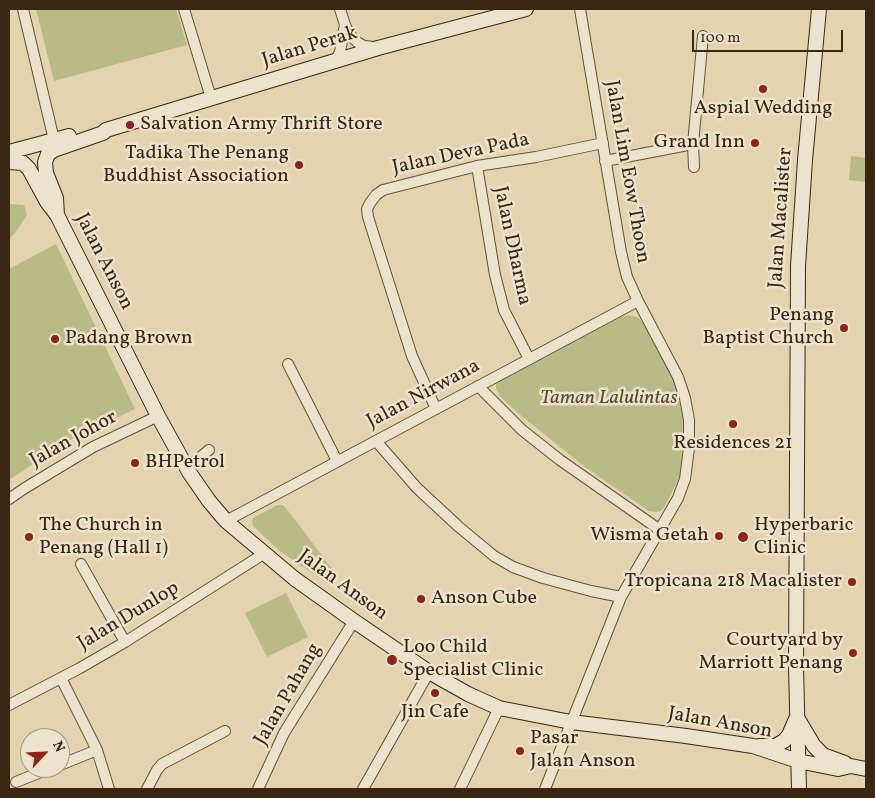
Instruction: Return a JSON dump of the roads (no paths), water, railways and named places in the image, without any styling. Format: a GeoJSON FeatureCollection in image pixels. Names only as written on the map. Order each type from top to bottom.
{"type":"FeatureCollection","features":[{"type":"Feature","properties":{"kind":"main road","name":"Jalan Perak"},"geometry":{"type":"LineString","coordinates":[[57,215],[56,198],[46,173],[45,162],[48,154],[54,150],[103,133],[106,130],[336,60],[526,9]]}},
{"type":"Feature","properties":{"kind":"main road","name":"Jalan Macalister"},"geometry":{"type":"LineString","coordinates":[[799,789],[796,542],[798,266],[805,160],[819,9]]}},
{"type":"Feature","properties":{"kind":"main road","name":"Jalan Perak"},"geometry":{"type":"LineString","coordinates":[[9,152],[99,128],[106,130]]}},
{"type":"Feature","properties":{"kind":"main road"},"geometry":{"type":"LineString","coordinates":[[9,162],[22,163],[29,169],[46,202],[57,215]]}},
{"type":"Feature","properties":{"kind":"main road","name":"Jalan Anson"},"geometry":{"type":"LineString","coordinates":[[57,215],[158,416],[187,468],[209,501],[226,520],[295,579],[354,621],[429,672],[468,694],[499,708],[571,722],[753,746],[798,761],[838,768],[850,766],[866,769]]}},
{"type":"Feature","properties":{"kind":"main road"},"geometry":{"type":"LineString","coordinates":[[753,746],[775,746],[784,741],[789,735],[797,716]]}},
{"type":"Feature","properties":{"kind":"main road"},"geometry":{"type":"LineString","coordinates":[[797,716],[806,734],[823,755],[850,766]]}},
{"type":"Feature","properties":{"kind":"main road"},"geometry":{"type":"LineString","coordinates":[[753,746],[780,759],[786,766],[790,777],[790,789]]}},
{"type":"Feature","properties":{"kind":"street"},"geometry":{"type":"LineString","coordinates":[[23,9],[54,140]]}},
{"type":"Feature","properties":{"kind":"street"},"geometry":{"type":"LineString","coordinates":[[184,9],[211,98]]}},
{"type":"Feature","properties":{"kind":"street"},"geometry":{"type":"LineString","coordinates":[[340,9],[345,25],[357,42],[364,46],[378,48]]}},
{"type":"Feature","properties":{"kind":"street","name":"Jalan Lim Eow Thoon"},"geometry":{"type":"LineString","coordinates":[[545,789],[621,597],[678,498],[685,479],[690,448],[689,420],[685,398],[678,377],[638,301],[628,278],[621,252],[580,9]]}},
{"type":"Feature","properties":{"kind":"street"},"geometry":{"type":"LineString","coordinates":[[336,60],[340,52],[345,25]]}},
{"type":"Feature","properties":{"kind":"street"},"geometry":{"type":"LineString","coordinates":[[694,167],[692,163],[693,144],[703,36]]}},
{"type":"Feature","properties":{"kind":"street","name":"Jalan Deva Pada"},"geometry":{"type":"LineString","coordinates":[[436,408],[412,356],[367,209],[376,195],[383,190],[477,166],[536,157],[603,143]]}},
{"type":"Feature","properties":{"kind":"street"},"geometry":{"type":"LineString","coordinates":[[605,160],[693,144]]}},
{"type":"Feature","properties":{"kind":"street","name":"Jalan Dharma"},"geometry":{"type":"LineString","coordinates":[[477,166],[495,275],[504,310],[529,359]]}},
{"type":"Feature","properties":{"kind":"street","name":"Jalan Nirwana"},"geometry":{"type":"LineString","coordinates":[[226,520],[638,301]]}},
{"type":"Feature","properties":{"kind":"street"},"geometry":{"type":"LineString","coordinates":[[288,364],[337,461]]}},
{"type":"Feature","properties":{"kind":"street"},"geometry":{"type":"LineString","coordinates":[[478,386],[522,430],[560,460],[660,530]]}},
{"type":"Feature","properties":{"kind":"street","name":"Jalan Johor"},"geometry":{"type":"LineString","coordinates":[[9,499],[24,488],[93,448],[158,416]]}},
{"type":"Feature","properties":{"kind":"street"},"geometry":{"type":"LineString","coordinates":[[376,441],[417,488],[494,556],[543,578],[621,597]]}},
{"type":"Feature","properties":{"kind":"street"},"geometry":{"type":"LineString","coordinates":[[187,468],[209,450]]}},
{"type":"Feature","properties":{"kind":"street","name":"Jalan Dunlop"},"geometry":{"type":"LineString","coordinates":[[9,705],[125,642],[264,553]]}},
{"type":"Feature","properties":{"kind":"street"},"geometry":{"type":"LineString","coordinates":[[81,564],[125,642]]}},
{"type":"Feature","properties":{"kind":"street","name":"Jalan Pahang"},"geometry":{"type":"LineString","coordinates":[[258,789],[284,734],[354,621]]}},
{"type":"Feature","properties":{"kind":"street"},"geometry":{"type":"LineString","coordinates":[[364,789],[429,672]]}},
{"type":"Feature","properties":{"kind":"street"},"geometry":{"type":"LineString","coordinates":[[61,678],[97,750],[109,789]]}},
{"type":"Feature","properties":{"kind":"street"},"geometry":{"type":"LineString","coordinates":[[460,789],[499,708]]}},
{"type":"Feature","properties":{"kind":"street"},"geometry":{"type":"LineString","coordinates":[[147,789],[159,766],[220,733]]}},
{"type":"Feature","properties":{"kind":"street"},"geometry":{"type":"LineString","coordinates":[[70,761],[97,750]]}},
{"type":"Feature","properties":{"kind":"street"},"geometry":{"type":"LineString","coordinates":[[16,782],[26,778]]}},
{"type":"Feature","properties":{"kind":"place","name":"Aspial Wedding"},"geometry":{"type":"Point","coordinates":[763,89]}},
{"type":"Feature","properties":{"kind":"place","name":"Salvation Army Thrift Store"},"geometry":{"type":"Point","coordinates":[130,125]}},
{"type":"Feature","properties":{"kind":"place","name":"Grand Inn"},"geometry":{"type":"Point","coordinates":[755,143]}},
{"type":"Feature","properties":{"kind":"place","name":"Tadika The Penang Buddhist Association"},"geometry":{"type":"Point","coordinates":[299,165]}},
{"type":"Feature","properties":{"kind":"place","name":"Penang Baptist Church"},"geometry":{"type":"Point","coordinates":[844,328]}},
{"type":"Feature","properties":{"kind":"place","name":"Padang Brown"},"geometry":{"type":"Point","coordinates":[55,339]}},
{"type":"Feature","properties":{"kind":"place","name":"Residences 21"},"geometry":{"type":"Point","coordinates":[733,424]}},
{"type":"Feature","properties":{"kind":"place","name":"BHPetrol"},"geometry":{"type":"Point","coordinates":[135,463]}},
{"type":"Feature","properties":{"kind":"place","name":"Wisma Getah"},"geometry":{"type":"Point","coordinates":[719,536]}},
{"type":"Feature","properties":{"kind":"place","name":"The Church in Penang (Hall 1)"},"geometry":{"type":"Point","coordinates":[29,537]}},
{"type":"Feature","properties":{"kind":"place","name":"Hyperbaric Clinic"},"geometry":{"type":"Point","coordinates":[743,537]}},
{"type":"Feature","properties":{"kind":"place","name":"Tropicana 218 Macalister"},"geometry":{"type":"Point","coordinates":[852,582]}},
{"type":"Feature","properties":{"kind":"place","name":"Anson Cube"},"geometry":{"type":"Point","coordinates":[421,599]}},
{"type":"Feature","properties":{"kind":"place","name":"Courtyard by Marriott Penang"},"geometry":{"type":"Point","coordinates":[853,653]}},
{"type":"Feature","properties":{"kind":"place","name":"Loo Child Specialist Clinic"},"geometry":{"type":"Point","coordinates":[392,660]}},
{"type":"Feature","properties":{"kind":"place","name":"Jin Cafe"},"geometry":{"type":"Point","coordinates":[435,693]}},
{"type":"Feature","properties":{"kind":"place","name":"Pasar Jalan Anson"},"geometry":{"type":"Point","coordinates":[520,751]}},
{"type":"Feature","properties":{"kind":"park label","name":"Taman Lalulintas"},"geometry":{"type":"Point","coordinates":[609,399]}}]}
